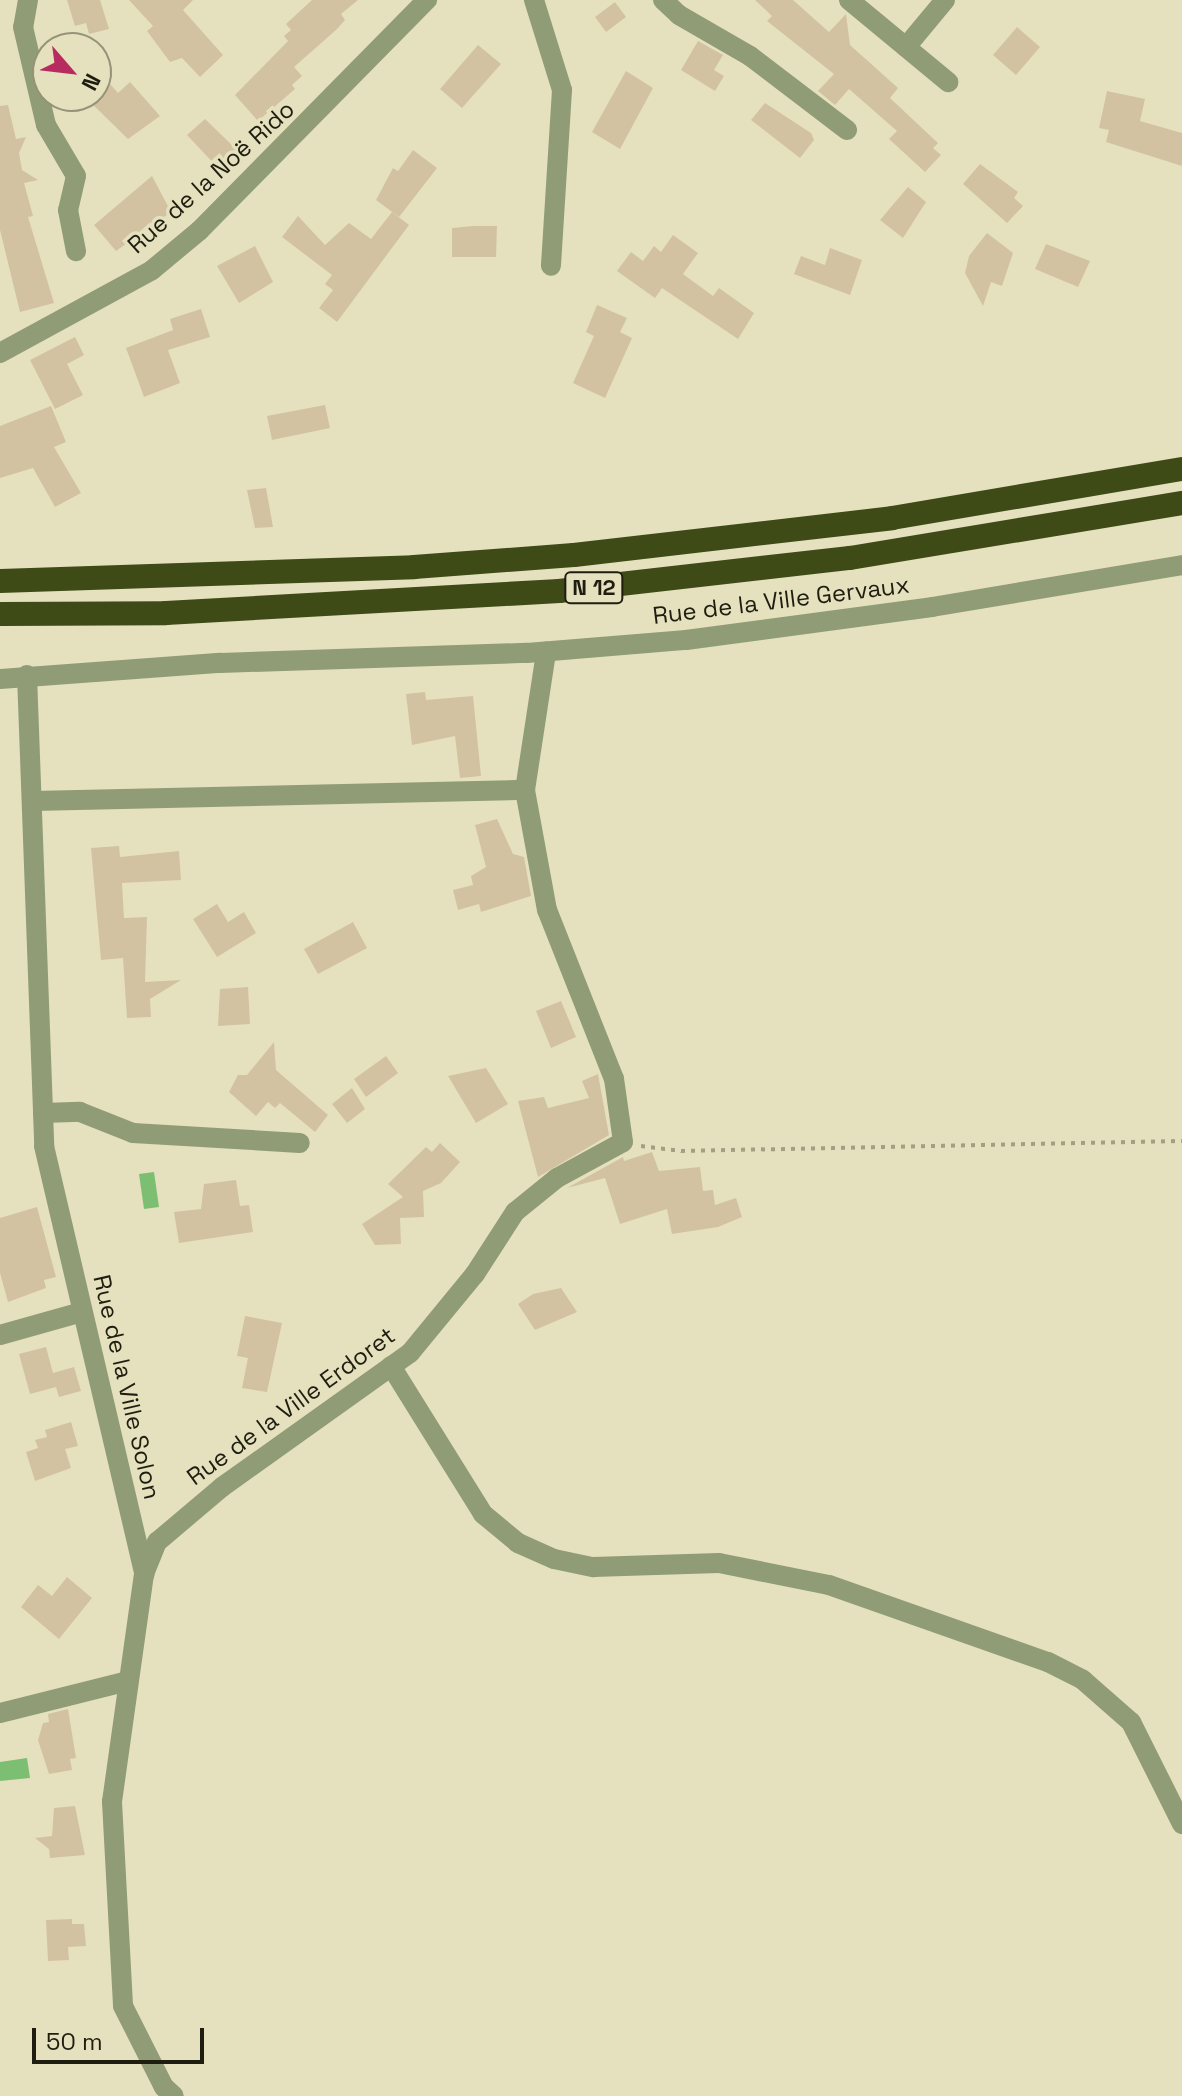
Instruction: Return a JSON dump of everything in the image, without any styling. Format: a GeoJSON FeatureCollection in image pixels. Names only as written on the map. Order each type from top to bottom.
{"type":"FeatureCollection","features":[{"type":"Feature","properties":{"kind":"highway","name":"N 12"},"geometry":{"type":"LineString","coordinates":[[0,581],[414,567],[574,555],[892,518],[1182,469]]}},
{"type":"Feature","properties":{"kind":"highway","name":"N 12"},"geometry":{"type":"LineString","coordinates":[[0,614],[196,612],[559,591],[850,558],[1182,503]]}},
{"type":"Feature","properties":{"kind":"street"},"geometry":{"type":"LineString","coordinates":[[28,0],[23,27],[46,125],[76,176],[68,210],[76,251]]}},
{"type":"Feature","properties":{"kind":"street","name":"Rue de la Noë Rido"},"geometry":{"type":"LineString","coordinates":[[0,353],[152,270],[307,126],[427,0]]}},
{"type":"Feature","properties":{"kind":"street"},"geometry":{"type":"LineString","coordinates":[[534,0],[562,90],[551,266]]}},
{"type":"Feature","properties":{"kind":"street"},"geometry":{"type":"LineString","coordinates":[[663,0],[679,15],[750,56],[847,130]]}},
{"type":"Feature","properties":{"kind":"street"},"geometry":{"type":"LineString","coordinates":[[849,0],[948,82]]}},
{"type":"Feature","properties":{"kind":"street"},"geometry":{"type":"LineString","coordinates":[[906,47],[945,0]]}},
{"type":"Feature","properties":{"kind":"street","name":"Rue de la Ville Gervaux"},"geometry":{"type":"LineString","coordinates":[[0,679],[27,675],[546,652],[686,640],[917,609],[1182,565]]}},
{"type":"Feature","properties":{"kind":"street"},"geometry":{"type":"LineString","coordinates":[[546,652],[525,790],[547,910],[614,1079],[623,1142]]}},
{"type":"Feature","properties":{"kind":"street","name":"Rue de la Ville Solon"},"geometry":{"type":"LineString","coordinates":[[27,675],[44,1146],[144,1574],[112,1802],[123,2006],[164,2087],[174,2096]]}},
{"type":"Feature","properties":{"kind":"street"},"geometry":{"type":"LineString","coordinates":[[33,801],[525,790]]}},
{"type":"Feature","properties":{"kind":"street"},"geometry":{"type":"LineString","coordinates":[[43,1113],[80,1112],[133,1133],[300,1143]]}},
{"type":"Feature","properties":{"kind":"street","name":"Rue de la Ville Erdoret"},"geometry":{"type":"LineString","coordinates":[[144,1574],[157,1542],[178,1523],[251,1463],[410,1353],[475,1274],[515,1212],[557,1178],[623,1142]]}},
{"type":"Feature","properties":{"kind":"street"},"geometry":{"type":"LineString","coordinates":[[0,1335],[82,1312]]}},
{"type":"Feature","properties":{"kind":"street"},"geometry":{"type":"LineString","coordinates":[[391,1366],[483,1514],[518,1543],[554,1559],[593,1567],[719,1563],[829,1585],[1048,1662],[1083,1680],[1131,1722],[1182,1824]]}},
{"type":"Feature","properties":{"kind":"street"},"geometry":{"type":"LineString","coordinates":[[0,1713],[128,1681]]}},
{"type":"Feature","properties":{"kind":"path"},"geometry":{"type":"LineString","coordinates":[[623,1142],[681,1151],[1182,1141]]}},
{"type":"Feature","properties":{"kind":"shaded area"},"geometry":{"type":"Polygon","coordinates":[[[154,1172],[159,1207],[144,1209],[139,1174],[154,1172]]]}},
{"type":"Feature","properties":{"kind":"shaded area"},"geometry":{"type":"Polygon","coordinates":[[[27,1758],[30,1778],[0,1781],[0,1762],[27,1758]]]}},
{"type":"Feature","properties":{"kind":"building"},"geometry":{"type":"Polygon","coordinates":[[[67,0],[100,0],[109,29],[88,32],[86,23],[75,26],[67,0]]]}},
{"type":"Feature","properties":{"kind":"building"},"geometry":{"type":"Polygon","coordinates":[[[129,0],[193,0],[183,10],[223,55],[200,77],[182,58],[170,62],[147,31],[153,26],[129,0]]]}},
{"type":"Feature","properties":{"kind":"building"},"geometry":{"type":"Polygon","coordinates":[[[312,0],[358,0],[341,14],[345,20],[336,30],[294,67],[302,76],[292,85],[295,89],[258,121],[235,95],[288,41],[284,36],[291,30],[286,24],[312,0]]]}},
{"type":"Feature","properties":{"kind":"building"},"geometry":{"type":"Polygon","coordinates":[[[755,0],[793,0],[829,32],[846,14],[850,45],[898,88],[890,98],[938,143],[933,148],[941,155],[925,172],[889,139],[897,131],[849,89],[835,105],[818,91],[834,74],[767,21],[772,16],[755,0]]]}},
{"type":"Feature","properties":{"kind":"building"},"geometry":{"type":"Polygon","coordinates":[[[615,2],[626,17],[606,32],[595,17],[615,2]]]}},
{"type":"Feature","properties":{"kind":"building"},"geometry":{"type":"Polygon","coordinates":[[[1017,27],[1040,47],[1016,75],[993,55],[1017,27]]]}},
{"type":"Feature","properties":{"kind":"building"},"geometry":{"type":"Polygon","coordinates":[[[698,41],[723,55],[714,70],[724,76],[715,91],[681,70],[698,41]]]}},
{"type":"Feature","properties":{"kind":"building"},"geometry":{"type":"Polygon","coordinates":[[[478,45],[501,64],[462,108],[440,89],[478,45]]]}},
{"type":"Feature","properties":{"kind":"building"},"geometry":{"type":"Polygon","coordinates":[[[626,71],[653,88],[620,149],[592,132],[626,71]]]}},
{"type":"Feature","properties":{"kind":"building"},"geometry":{"type":"Polygon","coordinates":[[[130,82],[160,116],[128,139],[100,112],[112,112],[112,86],[118,93],[130,82]]]}},
{"type":"Feature","properties":{"kind":"building"},"geometry":{"type":"Polygon","coordinates":[[[1107,91],[1145,99],[1140,121],[1182,133],[1182,166],[1106,142],[1109,130],[1099,128],[1107,91]]]}},
{"type":"Feature","properties":{"kind":"building"},"geometry":{"type":"Polygon","coordinates":[[[765,103],[811,133],[814,140],[800,158],[751,120],[765,103]]]}},
{"type":"Feature","properties":{"kind":"building"},"geometry":{"type":"Polygon","coordinates":[[[8,105],[16,139],[26,137],[19,153],[22,170],[38,180],[24,183],[33,216],[28,217],[54,303],[20,312],[0,230],[0,106],[8,105]]]}},
{"type":"Feature","properties":{"kind":"building"},"geometry":{"type":"Polygon","coordinates":[[[205,119],[236,149],[217,167],[187,135],[205,119]]]}},
{"type":"Feature","properties":{"kind":"building"},"geometry":{"type":"Polygon","coordinates":[[[413,150],[437,168],[399,217],[376,200],[393,168],[398,171],[413,150]]]}},
{"type":"Feature","properties":{"kind":"building"},"geometry":{"type":"Polygon","coordinates":[[[980,164],[1018,192],[1014,198],[1023,206],[1007,223],[963,184],[980,164]]]}},
{"type":"Feature","properties":{"kind":"building"},"geometry":{"type":"Polygon","coordinates":[[[152,176],[171,212],[116,251],[94,225],[152,176]]]}},
{"type":"Feature","properties":{"kind":"building"},"geometry":{"type":"Polygon","coordinates":[[[908,187],[926,202],[903,238],[880,220],[908,187]]]}},
{"type":"Feature","properties":{"kind":"building"},"geometry":{"type":"Polygon","coordinates":[[[392,212],[409,225],[337,322],[319,308],[333,290],[325,284],[332,275],[282,237],[298,216],[325,245],[349,223],[371,239],[392,212]]]}},
{"type":"Feature","properties":{"kind":"building"},"geometry":{"type":"Polygon","coordinates":[[[497,226],[496,257],[452,257],[452,228],[497,226]]]}},
{"type":"Feature","properties":{"kind":"building"},"geometry":{"type":"Polygon","coordinates":[[[987,233],[1013,253],[1002,286],[991,282],[983,306],[965,273],[969,256],[987,233]]]}},
{"type":"Feature","properties":{"kind":"building"},"geometry":{"type":"Polygon","coordinates":[[[673,235],[698,253],[683,274],[713,296],[719,288],[754,313],[738,339],[662,288],[655,298],[617,271],[631,252],[643,261],[654,246],[661,252],[673,235]]]}},
{"type":"Feature","properties":{"kind":"building"},"geometry":{"type":"Polygon","coordinates":[[[1046,244],[1090,261],[1078,287],[1035,269],[1046,244]]]}},
{"type":"Feature","properties":{"kind":"building"},"geometry":{"type":"Polygon","coordinates":[[[255,246],[273,282],[239,303],[217,266],[255,246]]]}},
{"type":"Feature","properties":{"kind":"building"},"geometry":{"type":"Polygon","coordinates":[[[830,248],[862,260],[850,295],[794,274],[801,256],[825,265],[830,248]]]}},
{"type":"Feature","properties":{"kind":"building"},"geometry":{"type":"Polygon","coordinates":[[[597,305],[627,318],[620,332],[632,338],[605,398],[573,383],[594,336],[586,332],[597,305]]]}},
{"type":"Feature","properties":{"kind":"building"},"geometry":{"type":"Polygon","coordinates":[[[201,309],[210,337],[168,350],[180,383],[144,397],[126,348],[173,330],[170,319],[201,309]]]}},
{"type":"Feature","properties":{"kind":"building"},"geometry":{"type":"Polygon","coordinates":[[[75,337],[84,355],[67,364],[83,395],[55,409],[30,360],[75,337]]]}},
{"type":"Feature","properties":{"kind":"building"},"geometry":{"type":"Polygon","coordinates":[[[325,405],[330,428],[272,440],[267,416],[325,405]]]}},
{"type":"Feature","properties":{"kind":"building"},"geometry":{"type":"Polygon","coordinates":[[[51,406],[66,442],[54,447],[81,493],[55,507],[33,468],[0,478],[0,426],[51,406]]]}},
{"type":"Feature","properties":{"kind":"building"},"geometry":{"type":"Polygon","coordinates":[[[266,488],[273,527],[255,528],[247,490],[266,488]]]}},
{"type":"Feature","properties":{"kind":"building"},"geometry":{"type":"Polygon","coordinates":[[[425,692],[426,700],[473,696],[481,776],[460,778],[455,736],[412,745],[406,694],[425,692]]]}},
{"type":"Feature","properties":{"kind":"building"},"geometry":{"type":"Polygon","coordinates":[[[497,819],[513,854],[524,857],[531,896],[481,912],[479,904],[458,910],[453,890],[473,885],[471,876],[486,867],[475,825],[497,819]]]}},
{"type":"Feature","properties":{"kind":"building"},"geometry":{"type":"Polygon","coordinates":[[[119,846],[120,857],[179,851],[181,880],[122,883],[124,918],[147,917],[145,982],[181,980],[150,999],[151,1017],[127,1018],[123,958],[101,960],[91,848],[119,846]]]}},
{"type":"Feature","properties":{"kind":"building"},"geometry":{"type":"Polygon","coordinates":[[[217,904],[228,922],[244,912],[256,933],[217,957],[193,919],[217,904]]]}},
{"type":"Feature","properties":{"kind":"building"},"geometry":{"type":"Polygon","coordinates":[[[353,922],[367,948],[318,974],[304,949],[353,922]]]}},
{"type":"Feature","properties":{"kind":"building"},"geometry":{"type":"Polygon","coordinates":[[[248,987],[250,1024],[218,1026],[220,989],[248,987]]]}},
{"type":"Feature","properties":{"kind":"building"},"geometry":{"type":"Polygon","coordinates":[[[561,1001],[576,1037],[551,1048],[536,1011],[561,1001]]]}},
{"type":"Feature","properties":{"kind":"building"},"geometry":{"type":"Polygon","coordinates":[[[274,1042],[276,1070],[328,1115],[315,1132],[280,1103],[275,1108],[268,1102],[256,1116],[229,1092],[238,1075],[247,1075],[274,1042]]]}},
{"type":"Feature","properties":{"kind":"building"},"geometry":{"type":"Polygon","coordinates":[[[386,1056],[398,1073],[366,1097],[354,1079],[386,1056]]]}},
{"type":"Feature","properties":{"kind":"building"},"geometry":{"type":"Polygon","coordinates":[[[486,1068],[508,1104],[476,1123],[448,1076],[486,1068]]]}},
{"type":"Feature","properties":{"kind":"building"},"geometry":{"type":"Polygon","coordinates":[[[598,1074],[609,1135],[538,1177],[518,1101],[544,1097],[548,1108],[589,1098],[582,1081],[598,1074]]]}},
{"type":"Feature","properties":{"kind":"building"},"geometry":{"type":"Polygon","coordinates":[[[352,1088],[365,1109],[347,1123],[332,1104],[352,1088]]]}},
{"type":"Feature","properties":{"kind":"building"},"geometry":{"type":"Polygon","coordinates":[[[440,1143],[460,1162],[441,1183],[423,1191],[424,1217],[400,1218],[401,1244],[375,1245],[362,1224],[403,1197],[388,1184],[426,1147],[432,1152],[440,1143]]]}},
{"type":"Feature","properties":{"kind":"building"},"geometry":{"type":"Polygon","coordinates":[[[652,1152],[659,1171],[700,1167],[703,1191],[713,1190],[715,1205],[736,1198],[742,1217],[718,1227],[672,1234],[667,1209],[620,1224],[605,1178],[567,1188],[623,1157],[624,1161],[652,1152]]]}},
{"type":"Feature","properties":{"kind":"building"},"geometry":{"type":"Polygon","coordinates":[[[236,1180],[240,1206],[249,1205],[253,1232],[179,1243],[174,1212],[201,1209],[204,1184],[236,1180]]]}},
{"type":"Feature","properties":{"kind":"building"},"geometry":{"type":"Polygon","coordinates":[[[37,1207],[56,1277],[44,1280],[46,1288],[8,1302],[0,1273],[0,1218],[37,1207]]]}},
{"type":"Feature","properties":{"kind":"building"},"geometry":{"type":"Polygon","coordinates":[[[561,1288],[577,1312],[535,1330],[518,1304],[533,1294],[561,1288]]]}},
{"type":"Feature","properties":{"kind":"building"},"geometry":{"type":"Polygon","coordinates":[[[245,1316],[282,1323],[267,1392],[242,1388],[248,1358],[237,1356],[245,1316]]]}},
{"type":"Feature","properties":{"kind":"building"},"geometry":{"type":"Polygon","coordinates":[[[46,1347],[53,1373],[74,1367],[81,1391],[59,1397],[56,1387],[30,1394],[19,1354],[46,1347]]]}},
{"type":"Feature","properties":{"kind":"building"},"geometry":{"type":"Polygon","coordinates":[[[71,1422],[78,1446],[65,1449],[71,1468],[35,1481],[26,1452],[38,1448],[35,1440],[47,1437],[45,1430],[71,1422]]]}},
{"type":"Feature","properties":{"kind":"building"},"geometry":{"type":"Polygon","coordinates":[[[67,1577],[92,1598],[59,1639],[21,1607],[38,1585],[52,1596],[67,1577]]]}},
{"type":"Feature","properties":{"kind":"building"},"geometry":{"type":"Polygon","coordinates":[[[68,1709],[76,1758],[70,1759],[72,1770],[49,1774],[38,1740],[43,1723],[49,1722],[48,1714],[68,1709]]]}},
{"type":"Feature","properties":{"kind":"building"},"geometry":{"type":"Polygon","coordinates":[[[75,1806],[85,1855],[50,1858],[49,1849],[35,1838],[52,1836],[54,1808],[75,1806]]]}},
{"type":"Feature","properties":{"kind":"building"},"geometry":{"type":"Polygon","coordinates":[[[72,1919],[72,1924],[84,1924],[86,1946],[68,1947],[69,1960],[48,1961],[46,1920],[72,1919]]]}}]}
